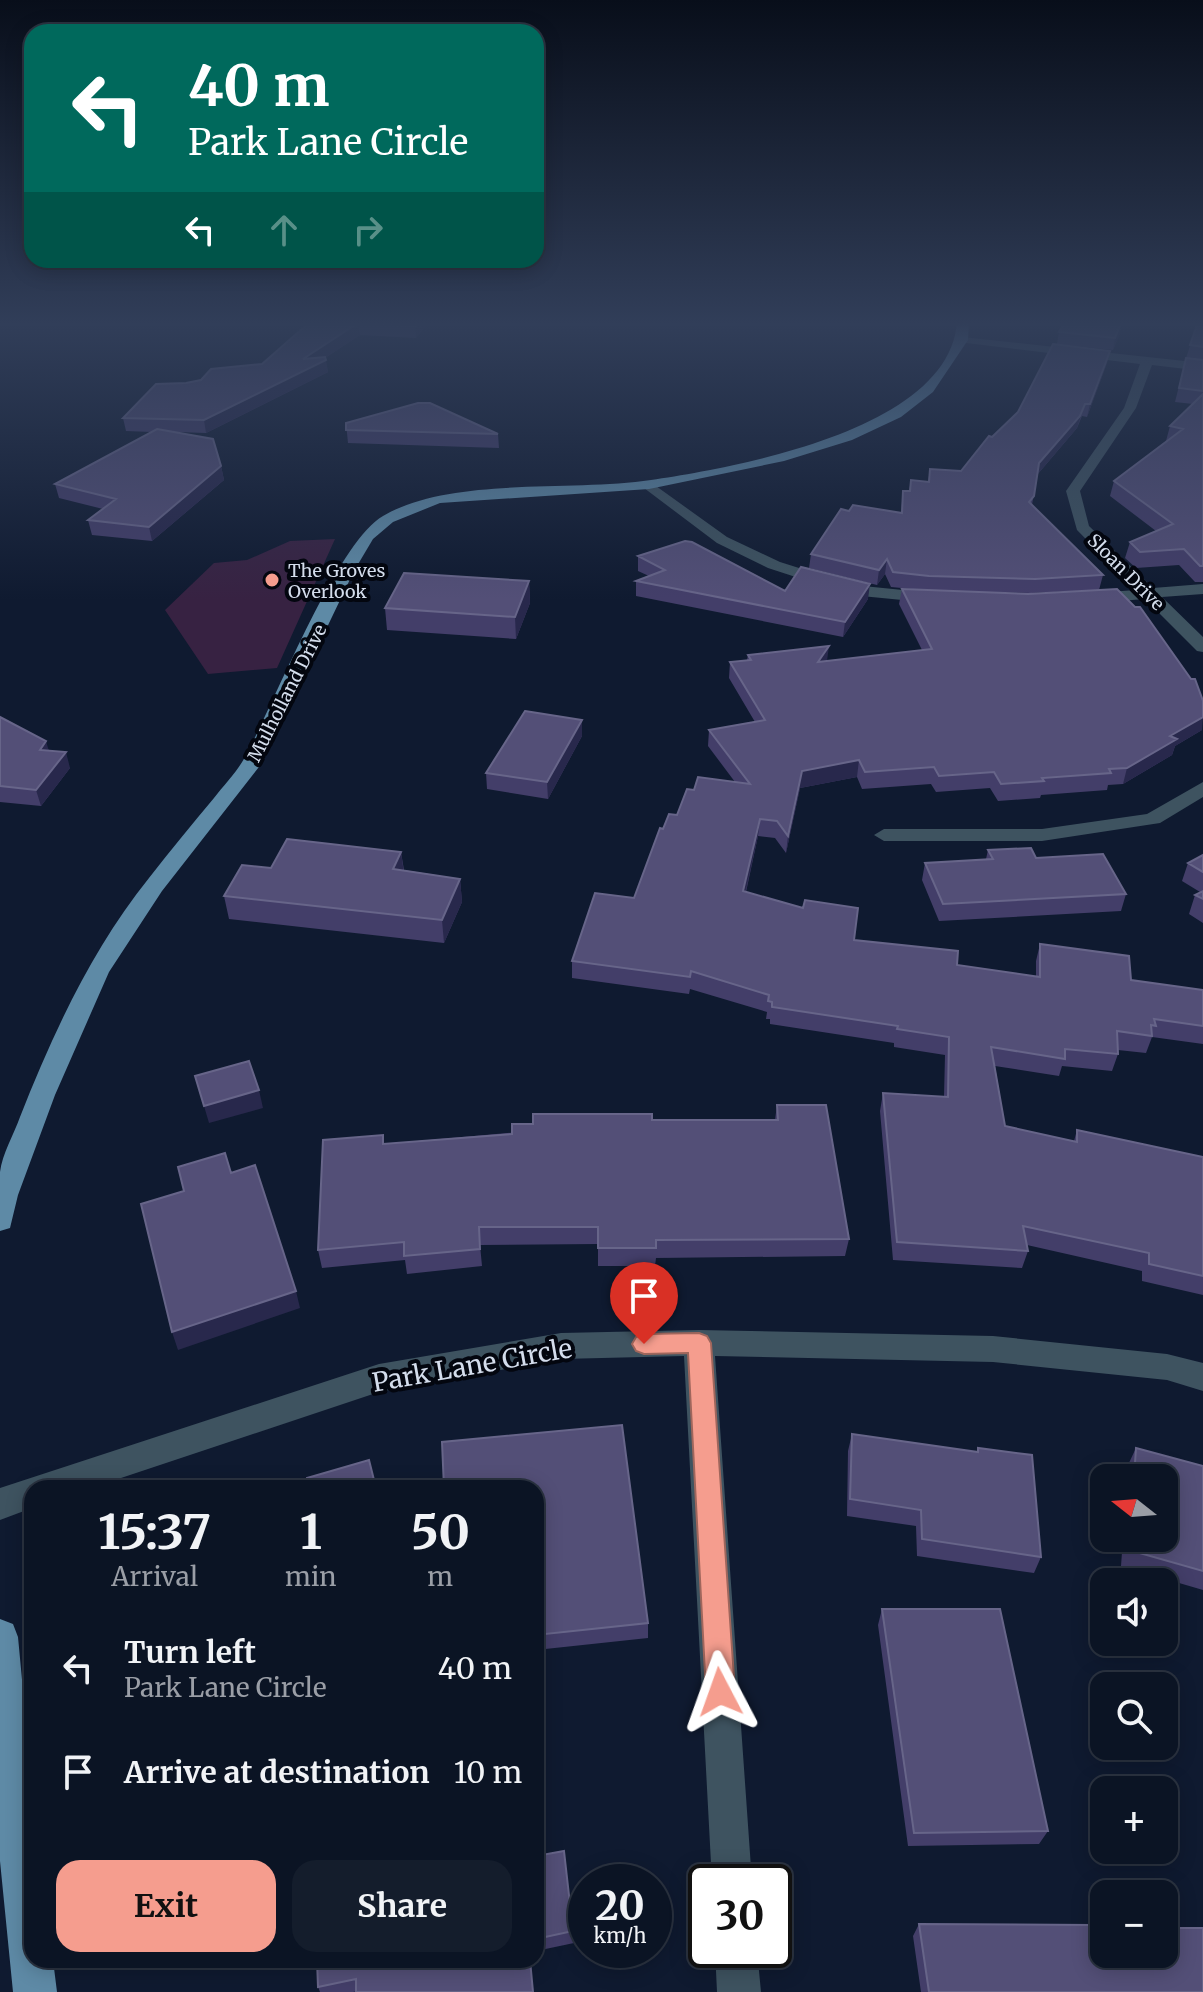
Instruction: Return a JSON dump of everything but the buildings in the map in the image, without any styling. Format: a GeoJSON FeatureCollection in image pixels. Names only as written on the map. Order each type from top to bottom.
{"type":"FeatureCollection","features":[{"type":"Feature","properties":{"kind":"main road","name":"Mulholland Drive"},"geometry":{"type":"LineString","coordinates":[[0,1220],[4,1195],[36,1110],[97,972],[153,887],[252,763],[346,571],[367,536],[388,519],[438,499],[649,485],[784,457],[859,432],[896,414]]}},
{"type":"Feature","properties":{"kind":"main road"},"geometry":{"type":"LineString","coordinates":[[0,1637],[7,1807],[24,1919]]}},
{"type":"Feature","properties":{"kind":"main road"},"geometry":{"type":"LineString","coordinates":[[31,1968],[35,1992]]}},
{"type":"Feature","properties":{"kind":"street","name":"Sloan Drive"},"geometry":{"type":"LineString","coordinates":[[1126,414],[1073,491],[1082,527],[1203,647]]}},
{"type":"Feature","properties":{"kind":"street"},"geometry":{"type":"LineString","coordinates":[[649,485],[722,540],[774,565],[851,590],[955,601]]}},
{"type":"Feature","properties":{"kind":"street"},"geometry":{"type":"LineString","coordinates":[[1078,600],[1203,589]]}},
{"type":"Feature","properties":{"kind":"street"},"geometry":{"type":"LineString","coordinates":[[884,835],[1042,835],[1153,819],[1203,788]]}},
{"type":"Feature","properties":{"kind":"street"},"geometry":{"type":"LineString","coordinates":[[699,1343],[731,1864]]}},
{"type":"Feature","properties":{"kind":"street","name":"Park Lane Circle"},"geometry":{"type":"LineString","coordinates":[[68,1480],[379,1378],[561,1346],[699,1343],[993,1349],[1167,1367],[1203,1377]]}},
{"type":"Feature","properties":{"kind":"street"},"geometry":{"type":"LineString","coordinates":[[0,1504],[24,1495]]}},
{"type":"Feature","properties":{"kind":"street"},"geometry":{"type":"LineString","coordinates":[[737,1968],[739,1992]]}},
{"type":"Feature","properties":{"kind":"shaded area"},"geometry":{"type":"Polygon","coordinates":[[[335,539],[277,668],[208,674],[165,610],[214,563],[247,560],[290,541],[335,539]]]}},
{"type":"Feature","properties":{"kind":"place","name":"The Groves Overlook"},"geometry":{"type":"Point","coordinates":[272,580]}},
{"type":"Feature","properties":{"kind":"route"},"geometry":{"type":"LineString","coordinates":[[644,1344],[699,1343],[720,1692]]}}]}
